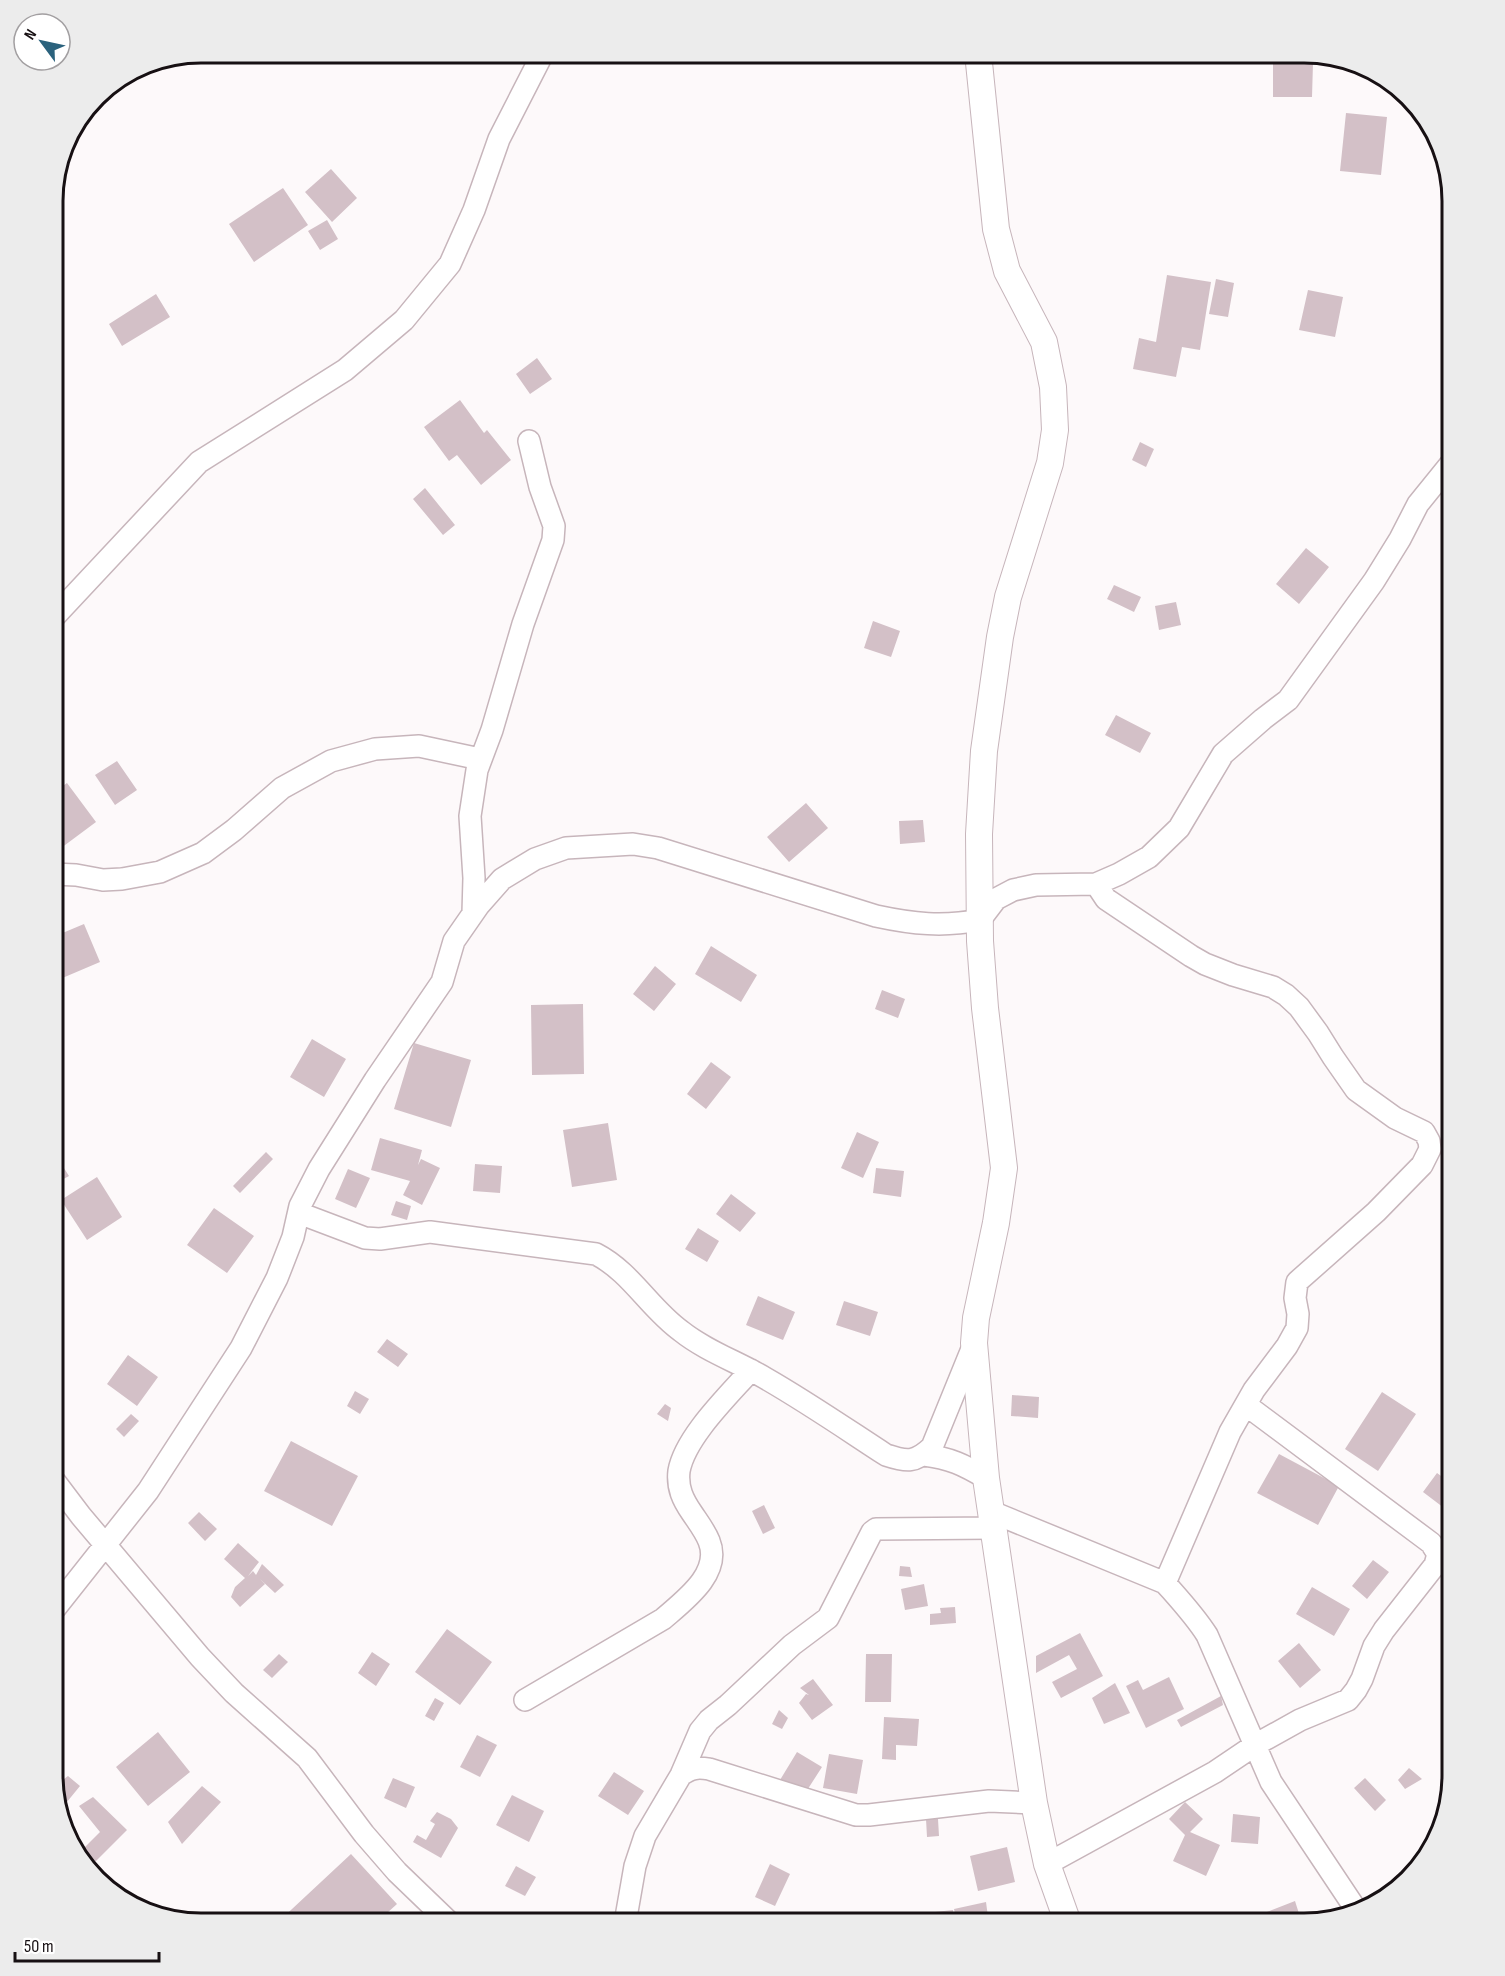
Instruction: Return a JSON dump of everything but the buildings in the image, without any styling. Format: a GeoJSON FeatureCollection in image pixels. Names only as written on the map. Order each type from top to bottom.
{"type":"FeatureCollection","features":[{"type":"Feature","properties":{"kind":"street"},"geometry":{"type":"LineString","coordinates":[[63,607],[199,462],[345,370],[404,320],[450,264],[474,210],[499,140],[538,63]]}},
{"type":"Feature","properties":{"kind":"street"},"geometry":{"type":"LineString","coordinates":[[979,63],[996,229],[1006,271],[1044,342],[1053,387],[1055,430],[1050,463],[1008,597],[984,751],[980,834],[980,920],[985,1008],[1004,1168],[996,1223],[976,1318],[974,1343],[986,1478],[1034,1803],[1047,1864],[1064,1913]]}},
{"type":"Feature","properties":{"kind":"street"},"geometry":{"type":"LineString","coordinates":[[473,913],[474,878],[470,816],[472,793],[480,759],[495,719],[526,613],[553,540],[554,526],[540,487],[529,441]]}},
{"type":"Feature","properties":{"kind":"street"},"geometry":{"type":"LineString","coordinates":[[63,1597],[148,1491],[241,1348],[277,1278],[293,1237],[300,1206],[325,1159],[375,1080],[442,982],[454,941],[473,913],[502,879],[536,859],[566,848],[587,849],[633,844],[658,848],[876,916],[929,925],[953,925],[980,920],[996,899],[1013,890],[1036,885],[1096,884],[1149,857],[1179,828],[1223,754],[1263,718],[1288,700],[1374,581],[1418,504],[1442,474]]}},
{"type":"Feature","properties":{"kind":"street"},"geometry":{"type":"LineString","coordinates":[[63,874],[104,880],[160,872],[203,853],[234,830],[282,788],[331,761],[375,749],[419,746],[480,759]]}},
{"type":"Feature","properties":{"kind":"street"},"geometry":{"type":"LineString","coordinates":[[1096,884],[1106,899],[1191,956],[1205,964],[1272,987],[1286,995],[1299,1007],[1356,1090],[1395,1118],[1424,1132],[1430,1149],[1422,1165],[1376,1212],[1297,1282],[1295,1298],[1298,1314],[1297,1328],[1287,1346],[1254,1390],[1230,1432],[1164,1583]]}},
{"type":"Feature","properties":{"kind":"street"},"geometry":{"type":"LineString","coordinates":[[299,1213],[365,1238],[380,1239],[430,1232],[596,1254],[618,1269],[679,1330],[694,1341],[783,1388],[886,1455],[911,1461],[924,1455],[932,1447],[974,1343]]}},
{"type":"Feature","properties":{"kind":"street"},"geometry":{"type":"LineString","coordinates":[[525,1700],[663,1618],[681,1604],[704,1579],[712,1563],[712,1551],[709,1539],[681,1497],[679,1473],[682,1459],[716,1408],[752,1370]]}},
{"type":"Feature","properties":{"kind":"street"},"geometry":{"type":"LineString","coordinates":[[1047,1864],[1215,1772],[1255,1745],[1300,1720],[1347,1700],[1362,1679],[1374,1646],[1435,1565],[1438,1554],[1431,1543],[1246,1405]]}},
{"type":"Feature","properties":{"kind":"street"},"geometry":{"type":"LineString","coordinates":[[924,1455],[961,1463],[986,1478]]}},
{"type":"Feature","properties":{"kind":"street"},"geometry":{"type":"LineString","coordinates":[[63,1493],[200,1657],[234,1693],[307,1758],[364,1834],[397,1872],[440,1913]]}},
{"type":"Feature","properties":{"kind":"street"},"geometry":{"type":"LineString","coordinates":[[627,1913],[635,1866],[645,1836],[681,1775],[700,1731],[709,1720],[792,1645],[816,1629],[832,1614],[872,1532],[876,1529],[993,1520],[1164,1583],[1196,1617],[1207,1635],[1271,1782],[1352,1904]]}},
{"type":"Feature","properties":{"kind":"street"},"geometry":{"type":"LineString","coordinates":[[681,1775],[689,1769],[710,1769],[856,1815],[989,1801],[1034,1803]]}}]}
